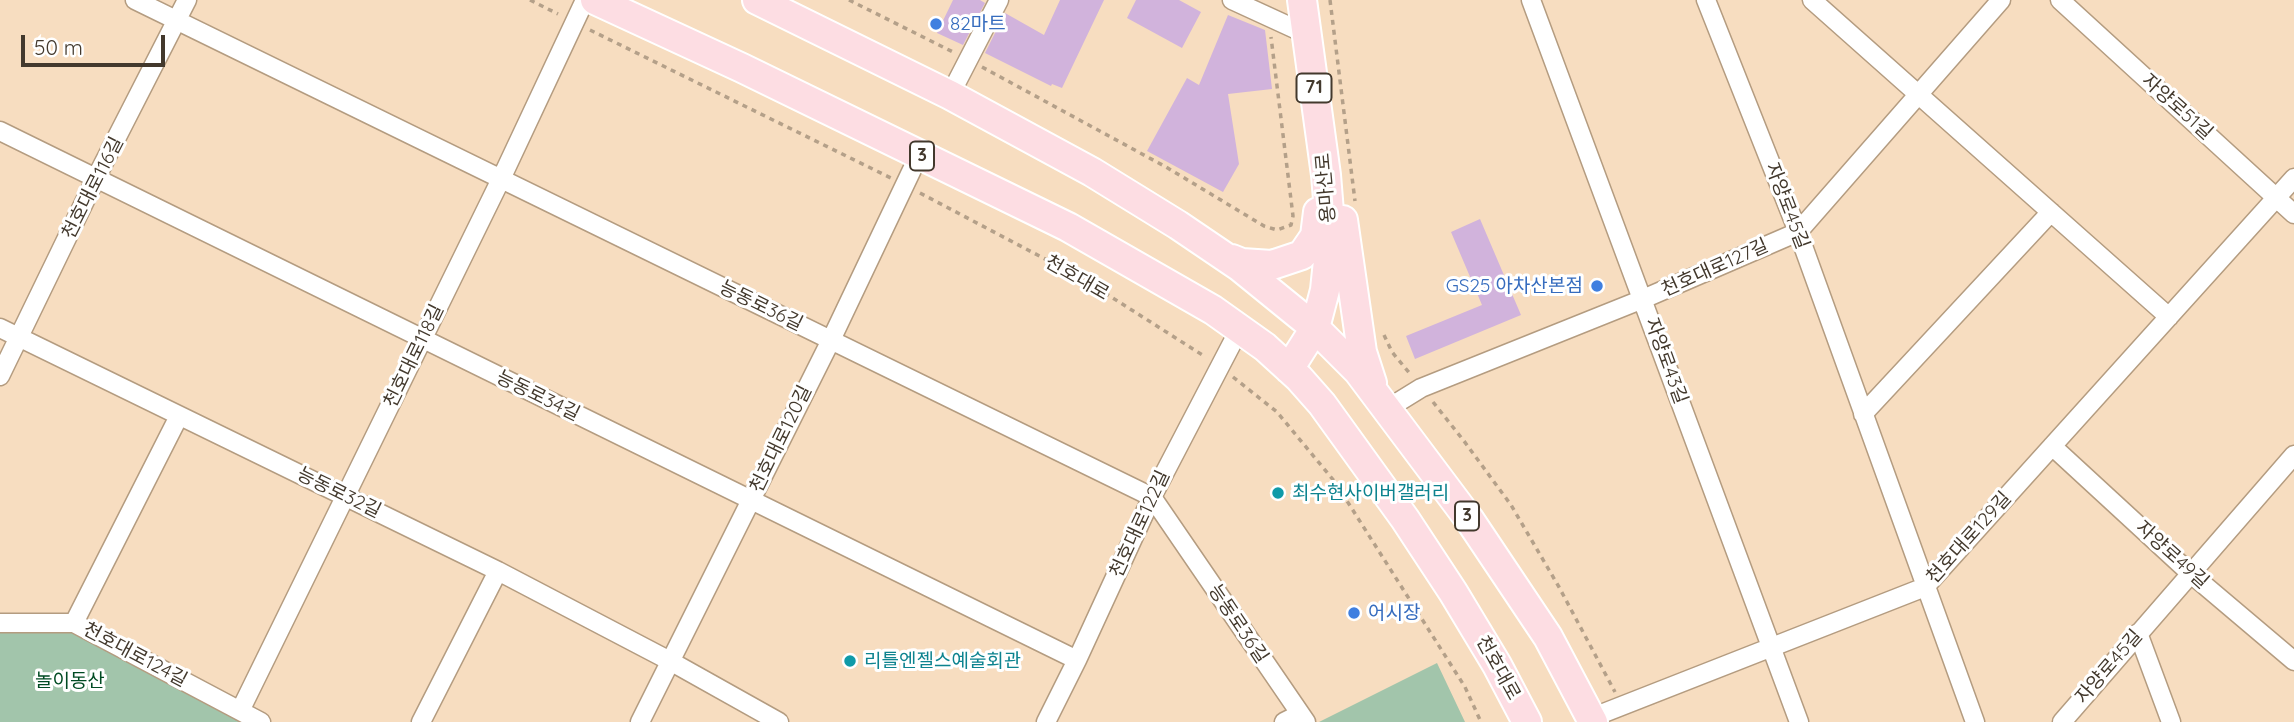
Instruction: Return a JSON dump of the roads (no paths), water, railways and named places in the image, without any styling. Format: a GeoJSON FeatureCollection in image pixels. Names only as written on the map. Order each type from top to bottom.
{"type":"FeatureCollection","features":[{"type":"Feature","properties":{"kind":"main road","name":"천호대로"},"geometry":{"type":"LineString","coordinates":[[595,0],[1068,227],[1146,270],[1240,328],[1265,347],[1322,404],[1405,519],[1485,644],[1527,722]]}},
{"type":"Feature","properties":{"kind":"main road","name":"3"},"geometry":{"type":"LineString","coordinates":[[757,0],[950,95],[1092,172],[1225,257],[1315,328],[1358,371],[1469,519],[1549,638],[1592,720]]}},
{"type":"Feature","properties":{"kind":"main road","name":"용마산로"},"geometry":{"type":"LineString","coordinates":[[1289,369],[1315,328],[1325,290],[1330,224],[1326,175],[1301,0]]}},
{"type":"Feature","properties":{"kind":"main road"},"geometry":{"type":"LineString","coordinates":[[1225,257],[1242,263],[1261,265],[1289,261],[1301,255],[1315,236],[1326,175]]}},
{"type":"Feature","properties":{"kind":"main road"},"geometry":{"type":"LineString","coordinates":[[1326,175],[1345,224],[1350,275],[1363,352],[1381,401]]}},
{"type":"Feature","properties":{"kind":"street","name":"능동로36길"},"geometry":{"type":"LineString","coordinates":[[135,0],[1152,497],[1297,719]]}},
{"type":"Feature","properties":{"kind":"street","name":"천호대로116길"},"geometry":{"type":"LineString","coordinates":[[0,376],[96,178],[187,0]]}},
{"type":"Feature","properties":{"kind":"street","name":"천호대로118길"},"geometry":{"type":"LineString","coordinates":[[240,710],[501,179],[585,0]]}},
{"type":"Feature","properties":{"kind":"street"},"geometry":{"type":"LineString","coordinates":[[950,95],[999,0]]}},
{"type":"Feature","properties":{"kind":"street"},"geometry":{"type":"LineString","coordinates":[[1232,0],[1306,34]]}},
{"type":"Feature","properties":{"kind":"street","name":"자양로43길"},"geometry":{"type":"LineString","coordinates":[[1531,0],[1800,722]]}},
{"type":"Feature","properties":{"kind":"street","name":"자양로45길"},"geometry":{"type":"LineString","coordinates":[[1706,0],[1798,232],[1924,587],[1975,722]]}},
{"type":"Feature","properties":{"kind":"street"},"geometry":{"type":"LineString","coordinates":[[1812,0],[2169,317]]}},
{"type":"Feature","properties":{"kind":"street","name":"천호대로127길"},"geometry":{"type":"LineString","coordinates":[[1381,401],[1422,388],[1643,299],[1798,232],[2001,0]]}},
{"type":"Feature","properties":{"kind":"street","name":"자양로51길"},"geometry":{"type":"LineString","coordinates":[[2060,0],[2294,214]]}},
{"type":"Feature","properties":{"kind":"street","name":"능동로34길"},"geometry":{"type":"LineString","coordinates":[[0,131],[1077,660]]}},
{"type":"Feature","properties":{"kind":"street","name":"천호대로120길"},"geometry":{"type":"LineString","coordinates":[[640,722],[831,340],[919,155]]}},
{"type":"Feature","properties":{"kind":"street","name":"천호대로129길"},"geometry":{"type":"LineString","coordinates":[[1592,720],[1621,705],[1924,587],[2294,178]]}},
{"type":"Feature","properties":{"kind":"street"},"geometry":{"type":"LineString","coordinates":[[1863,414],[2051,212]]}},
{"type":"Feature","properties":{"kind":"street","name":"능동로32길"},"geometry":{"type":"LineString","coordinates":[[0,328],[498,571],[670,661],[779,722]]}},
{"type":"Feature","properties":{"kind":"street","name":"천호대로122길"},"geometry":{"type":"LineString","coordinates":[[1046,722],[1152,497],[1240,328]]}},
{"type":"Feature","properties":{"kind":"street"},"geometry":{"type":"LineString","coordinates":[[74,622],[179,416]]}},
{"type":"Feature","properties":{"kind":"street","name":"자양로49길"},"geometry":{"type":"LineString","coordinates":[[2052,446],[2190,573],[2294,661]]}},
{"type":"Feature","properties":{"kind":"street","name":"자양로45길"},"geometry":{"type":"LineString","coordinates":[[2062,722],[2294,455]]}},
{"type":"Feature","properties":{"kind":"street"},"geometry":{"type":"LineString","coordinates":[[421,722],[498,571]]}},
{"type":"Feature","properties":{"kind":"street","name":"천호대로124길"},"geometry":{"type":"LineString","coordinates":[[0,623],[74,622],[261,722]]}},
{"type":"Feature","properties":{"kind":"street"},"geometry":{"type":"LineString","coordinates":[[2138,633],[2171,722]]}},
{"type":"Feature","properties":{"kind":"place","name":"82마트"},"geometry":{"type":"Point","coordinates":[936,24]}},
{"type":"Feature","properties":{"kind":"place","name":"GS25 아차산본점"},"geometry":{"type":"Point","coordinates":[1597,286]}},
{"type":"Feature","properties":{"kind":"place","name":"최수현사이버갤러리"},"geometry":{"type":"Point","coordinates":[1278,493]}},
{"type":"Feature","properties":{"kind":"place","name":"어시장"},"geometry":{"type":"Point","coordinates":[1354,613]}},
{"type":"Feature","properties":{"kind":"place","name":"리틀엔젤스예술회관"},"geometry":{"type":"Point","coordinates":[850,661]}},
{"type":"Feature","properties":{"kind":"park label","name":"놀이동산"},"geometry":{"type":"Point","coordinates":[70,681]}}]}
